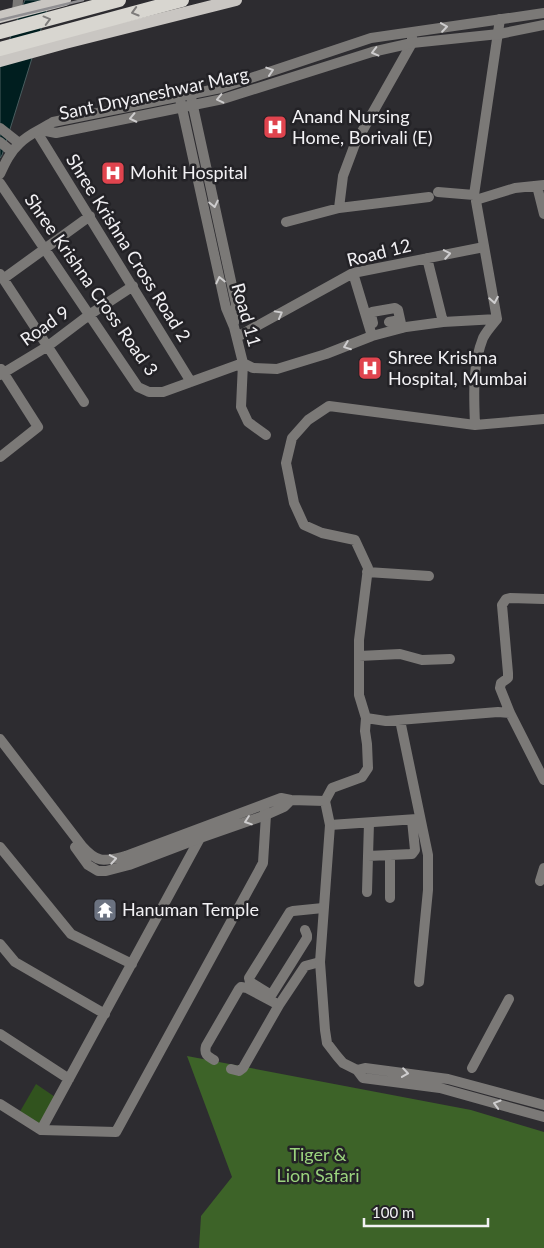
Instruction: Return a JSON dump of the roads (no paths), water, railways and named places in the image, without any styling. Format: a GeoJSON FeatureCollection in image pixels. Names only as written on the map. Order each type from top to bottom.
{"type":"FeatureCollection","features":[{"type":"Feature","properties":{"kind":"highway"},"geometry":{"type":"LineString","coordinates":[[0,31],[119,0]]}},
{"type":"Feature","properties":{"kind":"highway"},"geometry":{"type":"LineString","coordinates":[[0,49],[182,0]]}},
{"type":"Feature","properties":{"kind":"main road"},"geometry":{"type":"LineString","coordinates":[[0,31],[13,11],[65,0]]}},
{"type":"Feature","properties":{"kind":"main road"},"geometry":{"type":"LineString","coordinates":[[0,61],[236,0]]}},
{"type":"Feature","properties":{"kind":"street","name":"Sant Dnyaneshwar Marg"},"geometry":{"type":"LineString","coordinates":[[39,131],[53,122],[221,88],[370,38],[544,13]]}},
{"type":"Feature","properties":{"kind":"street"},"geometry":{"type":"LineString","coordinates":[[438,192],[474,195],[500,19]]}},
{"type":"Feature","properties":{"kind":"street","name":"Sant Dnyaneshwar Marg"},"geometry":{"type":"LineString","coordinates":[[39,131],[56,133],[223,99],[372,52],[412,43],[499,34],[544,25]]}},
{"type":"Feature","properties":{"kind":"street"},"geometry":{"type":"LineString","coordinates":[[338,208],[343,176],[356,144],[412,43],[412,32]]}},
{"type":"Feature","properties":{"kind":"street"},"geometry":{"type":"LineString","coordinates":[[191,94],[236,304],[234,327]]}},
{"type":"Feature","properties":{"kind":"street","name":"Road 11"},"geometry":{"type":"LineString","coordinates":[[179,96],[226,308],[234,327],[243,363],[254,368],[277,369],[326,354],[401,324],[497,319]]}},
{"type":"Feature","properties":{"kind":"street"},"geometry":{"type":"LineString","coordinates":[[0,128],[20,143]]}},
{"type":"Feature","properties":{"kind":"street"},"geometry":{"type":"LineString","coordinates":[[0,174],[5,146],[20,143],[39,131]]}},
{"type":"Feature","properties":{"kind":"street","name":"Shree Krishna Cross Road 2"},"geometry":{"type":"LineString","coordinates":[[39,131],[191,382]]}},
{"type":"Feature","properties":{"kind":"street","name":"Shree Krishna Cross Road 3"},"geometry":{"type":"LineString","coordinates":[[0,183],[138,387],[149,392],[164,392],[243,363]]}},
{"type":"Feature","properties":{"kind":"street"},"geometry":{"type":"LineString","coordinates":[[475,425],[474,388],[477,360],[484,337],[497,319],[476,200],[515,188],[541,185],[544,214]]}},
{"type":"Feature","properties":{"kind":"street"},"geometry":{"type":"LineString","coordinates":[[286,222],[338,208],[429,198]]}},
{"type":"Feature","properties":{"kind":"street"},"geometry":{"type":"LineString","coordinates":[[84,402],[2,276],[90,216]]}},
{"type":"Feature","properties":{"kind":"street","name":"Road 12"},"geometry":{"type":"LineString","coordinates":[[237,337],[353,273],[484,247]]}},
{"type":"Feature","properties":{"kind":"street"},"geometry":{"type":"LineString","coordinates":[[427,258],[443,322]]}},
{"type":"Feature","properties":{"kind":"street"},"geometry":{"type":"LineString","coordinates":[[353,273],[372,336]]}},
{"type":"Feature","properties":{"kind":"street","name":"Road 9"},"geometry":{"type":"LineString","coordinates":[[1,372],[48,346],[89,315],[133,286]]}},
{"type":"Feature","properties":{"kind":"street"},"geometry":{"type":"LineString","coordinates":[[373,323],[372,312],[396,308],[401,324],[389,322]]}},
{"type":"Feature","properties":{"kind":"street"},"geometry":{"type":"LineString","coordinates":[[243,363],[242,407],[248,422],[266,436]]}},
{"type":"Feature","properties":{"kind":"street"},"geometry":{"type":"LineString","coordinates":[[0,457],[38,427],[1,372]]}},
{"type":"Feature","properties":{"kind":"street"},"geometry":{"type":"LineString","coordinates":[[357,1070],[366,1068],[448,1080],[543,1103],[542,1116],[440,1088],[363,1078],[357,1070],[344,1063],[327,1043],[320,962],[330,825],[325,800],[332,788],[362,777],[368,768],[365,731],[366,718],[359,695],[359,640],[368,568],[355,540],[322,533],[304,524],[294,503],[286,463],[292,438],[308,420],[329,406],[475,425],[544,418]]}},
{"type":"Feature","properties":{"kind":"street"},"geometry":{"type":"LineString","coordinates":[[367,572],[429,576]]}},
{"type":"Feature","properties":{"kind":"street"},"geometry":{"type":"LineString","coordinates":[[544,599],[510,598],[506,599],[502,605],[508,678],[501,683],[500,688],[510,713],[544,780]]}},
{"type":"Feature","properties":{"kind":"street"},"geometry":{"type":"LineString","coordinates":[[359,656],[400,654],[422,660],[450,658]]}},
{"type":"Feature","properties":{"kind":"street"},"geometry":{"type":"LineString","coordinates":[[366,718],[386,721],[498,712],[510,713]]}},
{"type":"Feature","properties":{"kind":"street"},"geometry":{"type":"LineString","coordinates":[[400,720],[416,819],[428,856],[428,890],[418,982]]}},
{"type":"Feature","properties":{"kind":"street"},"geometry":{"type":"LineString","coordinates":[[0,738],[48,806]]}},
{"type":"Feature","properties":{"kind":"street"},"geometry":{"type":"LineString","coordinates":[[0,748],[89,854],[101,860],[126,856],[266,815],[284,807],[291,800]]}},
{"type":"Feature","properties":{"kind":"street"},"geometry":{"type":"LineString","coordinates":[[42,1130],[200,833],[281,798],[291,800],[325,800]]}},
{"type":"Feature","properties":{"kind":"street"},"geometry":{"type":"LineString","coordinates":[[0,1104],[42,1130],[116,1132],[264,863],[266,815],[264,804]]}},
{"type":"Feature","properties":{"kind":"street"},"geometry":{"type":"LineString","coordinates":[[330,825],[416,819]]}},
{"type":"Feature","properties":{"kind":"street"},"geometry":{"type":"LineString","coordinates":[[368,856],[414,853],[416,819]]}},
{"type":"Feature","properties":{"kind":"street"},"geometry":{"type":"LineString","coordinates":[[367,892],[369,823]]}},
{"type":"Feature","properties":{"kind":"street"},"geometry":{"type":"LineString","coordinates":[[0,847],[71,934],[132,964]]}},
{"type":"Feature","properties":{"kind":"street"},"geometry":{"type":"LineString","coordinates":[[390,855],[390,898]]}},
{"type":"Feature","properties":{"kind":"street"},"geometry":{"type":"LineString","coordinates":[[540,882],[544,868]]}},
{"type":"Feature","properties":{"kind":"street"},"geometry":{"type":"LineString","coordinates":[[305,930],[307,935],[303,944],[272,994],[250,982],[249,978],[290,912],[324,908]]}},
{"type":"Feature","properties":{"kind":"street"},"geometry":{"type":"LineString","coordinates":[[265,953],[270,951],[278,936]]}},
{"type":"Feature","properties":{"kind":"street"},"geometry":{"type":"LineString","coordinates":[[231,1069],[239,1071],[243,1068],[304,966],[303,944]]}},
{"type":"Feature","properties":{"kind":"street"},"geometry":{"type":"LineString","coordinates":[[2,949],[15,962],[104,1014]]}},
{"type":"Feature","properties":{"kind":"street"},"geometry":{"type":"LineString","coordinates":[[304,966],[320,962]]}},
{"type":"Feature","properties":{"kind":"street"},"geometry":{"type":"LineString","coordinates":[[214,1060],[206,1056],[206,1046],[239,988],[247,988],[279,1005]]}},
{"type":"Feature","properties":{"kind":"street"},"geometry":{"type":"LineString","coordinates":[[472,1068],[509,999]]}},
{"type":"Feature","properties":{"kind":"street"},"geometry":{"type":"LineString","coordinates":[[251,1047],[259,1034],[264,1032]]}},
{"type":"Feature","properties":{"kind":"street"},"geometry":{"type":"LineString","coordinates":[[0,1034],[69,1079]]}},
{"type":"Feature","properties":{"kind":"water"},"geometry":{"type":"Polygon","coordinates":[[[25,0],[50,0],[0,158],[0,64],[25,0]]]}},
{"type":"Feature","properties":{"kind":"railway"},"geometry":{"type":"LineString","coordinates":[[0,20],[83,0]]}},
{"type":"Feature","properties":{"kind":"place","name":"Anand Nursing Home, Borivali (E)"},"geometry":{"type":"Point","coordinates":[275,127]}},
{"type":"Feature","properties":{"kind":"place","name":"Mohit Hospital"},"geometry":{"type":"Point","coordinates":[113,173]}},
{"type":"Feature","properties":{"kind":"place","name":"Shree Krishna Hospital, Mumbai"},"geometry":{"type":"Point","coordinates":[370,368]}},
{"type":"Feature","properties":{"kind":"place","name":"Hanuman Temple"},"geometry":{"type":"Point","coordinates":[105,910]}},
{"type":"Feature","properties":{"kind":"park label","name":"Tiger & Lion Safari"},"geometry":{"type":"Point","coordinates":[318,1165]}}]}
